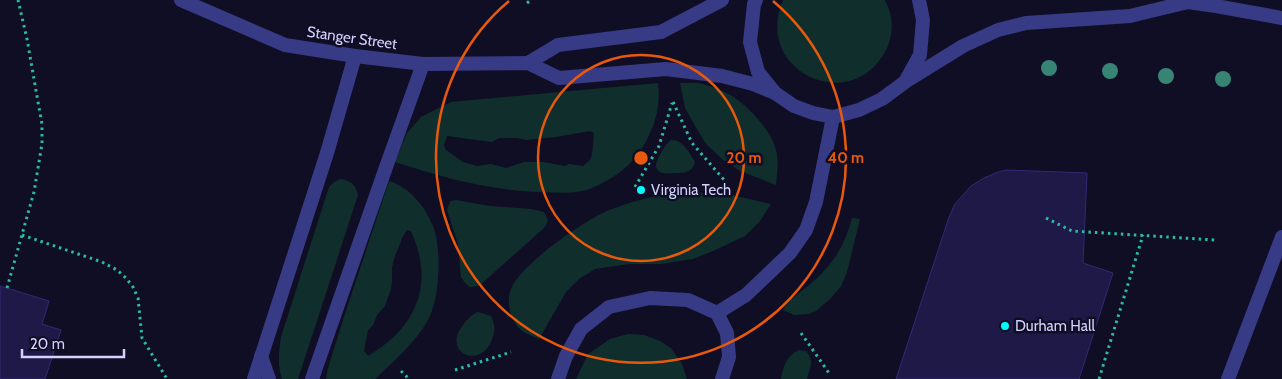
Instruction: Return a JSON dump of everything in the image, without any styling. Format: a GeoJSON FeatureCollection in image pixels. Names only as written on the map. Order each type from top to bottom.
{"type":"FeatureCollection","features":[{"type":"Feature","properties":{"kind":"street","name":"Stanger Street"},"geometry":{"type":"LineString","coordinates":[[181,0],[285,45],[355,56],[423,64],[528,63],[559,78],[666,70],[722,76],[753,84],[774,93]]}},
{"type":"Feature","properties":{"kind":"street"},"geometry":{"type":"LineString","coordinates":[[528,63],[558,45],[661,32],[722,0]]}},
{"type":"Feature","properties":{"kind":"street"},"geometry":{"type":"LineString","coordinates":[[756,0],[750,42],[758,72],[774,93],[794,106],[813,113],[833,117],[859,110],[882,99],[905,82],[963,46],[998,30],[1026,23],[1130,16],[1186,1],[1282,18]]}},
{"type":"Feature","properties":{"kind":"street"},"geometry":{"type":"LineString","coordinates":[[905,82],[920,55],[923,20],[918,0]]}},
{"type":"Feature","properties":{"kind":"street"},"geometry":{"type":"LineString","coordinates":[[254,379],[328,153],[355,56]]}},
{"type":"Feature","properties":{"kind":"street"},"geometry":{"type":"LineString","coordinates":[[312,379],[423,64]]}},
{"type":"Feature","properties":{"kind":"street"},"geometry":{"type":"LineString","coordinates":[[717,314],[746,295],[790,253],[806,230],[816,202],[833,117]]}},
{"type":"Feature","properties":{"kind":"street"},"geometry":{"type":"LineString","coordinates":[[1228,379],[1282,236]]}},
{"type":"Feature","properties":{"kind":"street"},"geometry":{"type":"LineString","coordinates":[[558,379],[566,356],[581,329],[609,307],[650,298],[688,300],[717,314],[727,333],[729,357],[722,379]]}},
{"type":"Feature","properties":{"kind":"street"},"geometry":{"type":"LineString","coordinates":[[261,356],[269,379]]}},
{"type":"Feature","properties":{"kind":"path"},"geometry":{"type":"LineString","coordinates":[[7,288],[34,192],[42,144],[42,124],[18,0]]}},
{"type":"Feature","properties":{"kind":"path"},"geometry":{"type":"LineString","coordinates":[[635,187],[659,146],[673,102],[692,143],[725,181]]}},
{"type":"Feature","properties":{"kind":"path"},"geometry":{"type":"LineString","coordinates":[[1046,218],[1072,231],[1215,240]]}},
{"type":"Feature","properties":{"kind":"path"},"geometry":{"type":"LineString","coordinates":[[22,235],[102,262],[126,278],[138,298],[142,338],[167,379]]}},
{"type":"Feature","properties":{"kind":"path"},"geometry":{"type":"LineString","coordinates":[[1099,379],[1142,235]]}},
{"type":"Feature","properties":{"kind":"path"},"geometry":{"type":"LineString","coordinates":[[801,333],[829,373]]}},
{"type":"Feature","properties":{"kind":"path"},"geometry":{"type":"LineString","coordinates":[[455,370],[511,352]]}},
{"type":"Feature","properties":{"kind":"path"},"geometry":{"type":"LineString","coordinates":[[400,371],[409,379]]}},
{"type":"Feature","properties":{"kind":"green space"},"geometry":{"type":"Polygon","coordinates":[[[783,0],[885,0],[892,24],[887,48],[871,69],[852,80],[831,83],[811,77],[793,65],[781,48],[777,26],[783,0]]]}},
{"type":"Feature","properties":{"kind":"green space"},"geometry":{"type":"Polygon","coordinates":[[[658,83],[659,91],[654,123],[644,145],[634,159],[622,171],[600,184],[586,190],[568,193],[524,191],[486,186],[395,162],[407,133],[421,117],[451,102],[658,83]],[[590,131],[526,140],[499,138],[492,142],[447,136],[444,145],[446,150],[463,162],[477,166],[491,164],[506,168],[524,162],[544,162],[565,166],[569,164],[583,166],[591,158],[594,133],[590,131]]]}},
{"type":"Feature","properties":{"kind":"green space"},"geometry":{"type":"Polygon","coordinates":[[[680,83],[700,83],[718,89],[732,96],[752,113],[764,127],[776,150],[778,163],[776,185],[740,171],[722,159],[706,144],[685,108],[680,83]]]}},
{"type":"Feature","properties":{"kind":"green space"},"geometry":{"type":"Polygon","coordinates":[[[671,140],[682,144],[691,155],[695,162],[691,170],[684,173],[665,173],[656,168],[658,159],[665,146],[671,140]]]}},
{"type":"Feature","properties":{"kind":"green space"},"geometry":{"type":"Polygon","coordinates":[[[341,179],[352,184],[358,195],[298,379],[282,379],[279,363],[281,337],[329,187],[341,179]]]}},
{"type":"Feature","properties":{"kind":"green space"},"geometry":{"type":"Polygon","coordinates":[[[389,181],[404,188],[416,199],[426,212],[433,226],[439,260],[437,287],[432,311],[417,336],[375,379],[326,379],[344,317],[389,181]],[[407,230],[402,238],[394,259],[391,289],[385,306],[368,330],[364,351],[368,356],[399,332],[417,302],[421,286],[421,269],[418,250],[411,231],[407,230]]]}},
{"type":"Feature","properties":{"kind":"green space"},"geometry":{"type":"Polygon","coordinates":[[[697,192],[732,195],[771,204],[760,221],[745,236],[693,259],[660,264],[629,264],[595,269],[579,279],[566,292],[539,339],[523,331],[516,324],[511,315],[509,304],[511,289],[527,267],[556,243],[587,222],[612,209],[654,197],[697,192]]]}},
{"type":"Feature","properties":{"kind":"green space"},"geometry":{"type":"Polygon","coordinates":[[[456,200],[544,212],[547,222],[544,228],[479,286],[470,287],[461,277],[458,244],[447,210],[451,201],[456,200]]]}},
{"type":"Feature","properties":{"kind":"green space"},"geometry":{"type":"Polygon","coordinates":[[[852,218],[860,219],[847,272],[841,286],[831,298],[816,311],[809,314],[794,315],[783,310],[792,299],[824,271],[836,256],[849,229],[852,218]]]}},
{"type":"Feature","properties":{"kind":"green space"},"geometry":{"type":"Polygon","coordinates":[[[478,312],[491,316],[494,323],[494,332],[491,342],[485,350],[478,355],[471,356],[464,354],[459,349],[457,343],[458,334],[468,319],[478,312]]]}},
{"type":"Feature","properties":{"kind":"green space"},"geometry":{"type":"Polygon","coordinates":[[[628,334],[644,335],[660,341],[671,348],[682,364],[687,379],[576,379],[588,354],[610,339],[628,334]]]}},
{"type":"Feature","properties":{"kind":"green space"},"geometry":{"type":"Polygon","coordinates":[[[799,350],[806,351],[810,358],[811,365],[807,379],[781,379],[786,362],[791,355],[799,350]]]}},
{"type":"Feature","properties":{"kind":"building","name":"Durham Hall"},"geometry":{"type":"Polygon","coordinates":[[[1007,170],[1087,173],[1083,263],[1113,273],[1079,379],[896,379],[949,217],[955,204],[971,186],[984,178],[1007,170]]]}},
{"type":"Feature","properties":{"kind":"building"},"geometry":{"type":"Polygon","coordinates":[[[0,286],[49,301],[42,324],[61,330],[45,379],[0,379],[0,286]]]}},
{"type":"Feature","properties":{"kind":"place","name":"Virginia Tech"},"geometry":{"type":"Point","coordinates":[641,190]}},
{"type":"Feature","properties":{"kind":"place","name":"Durham Hall"},"geometry":{"type":"Point","coordinates":[1005,326]}}]}
